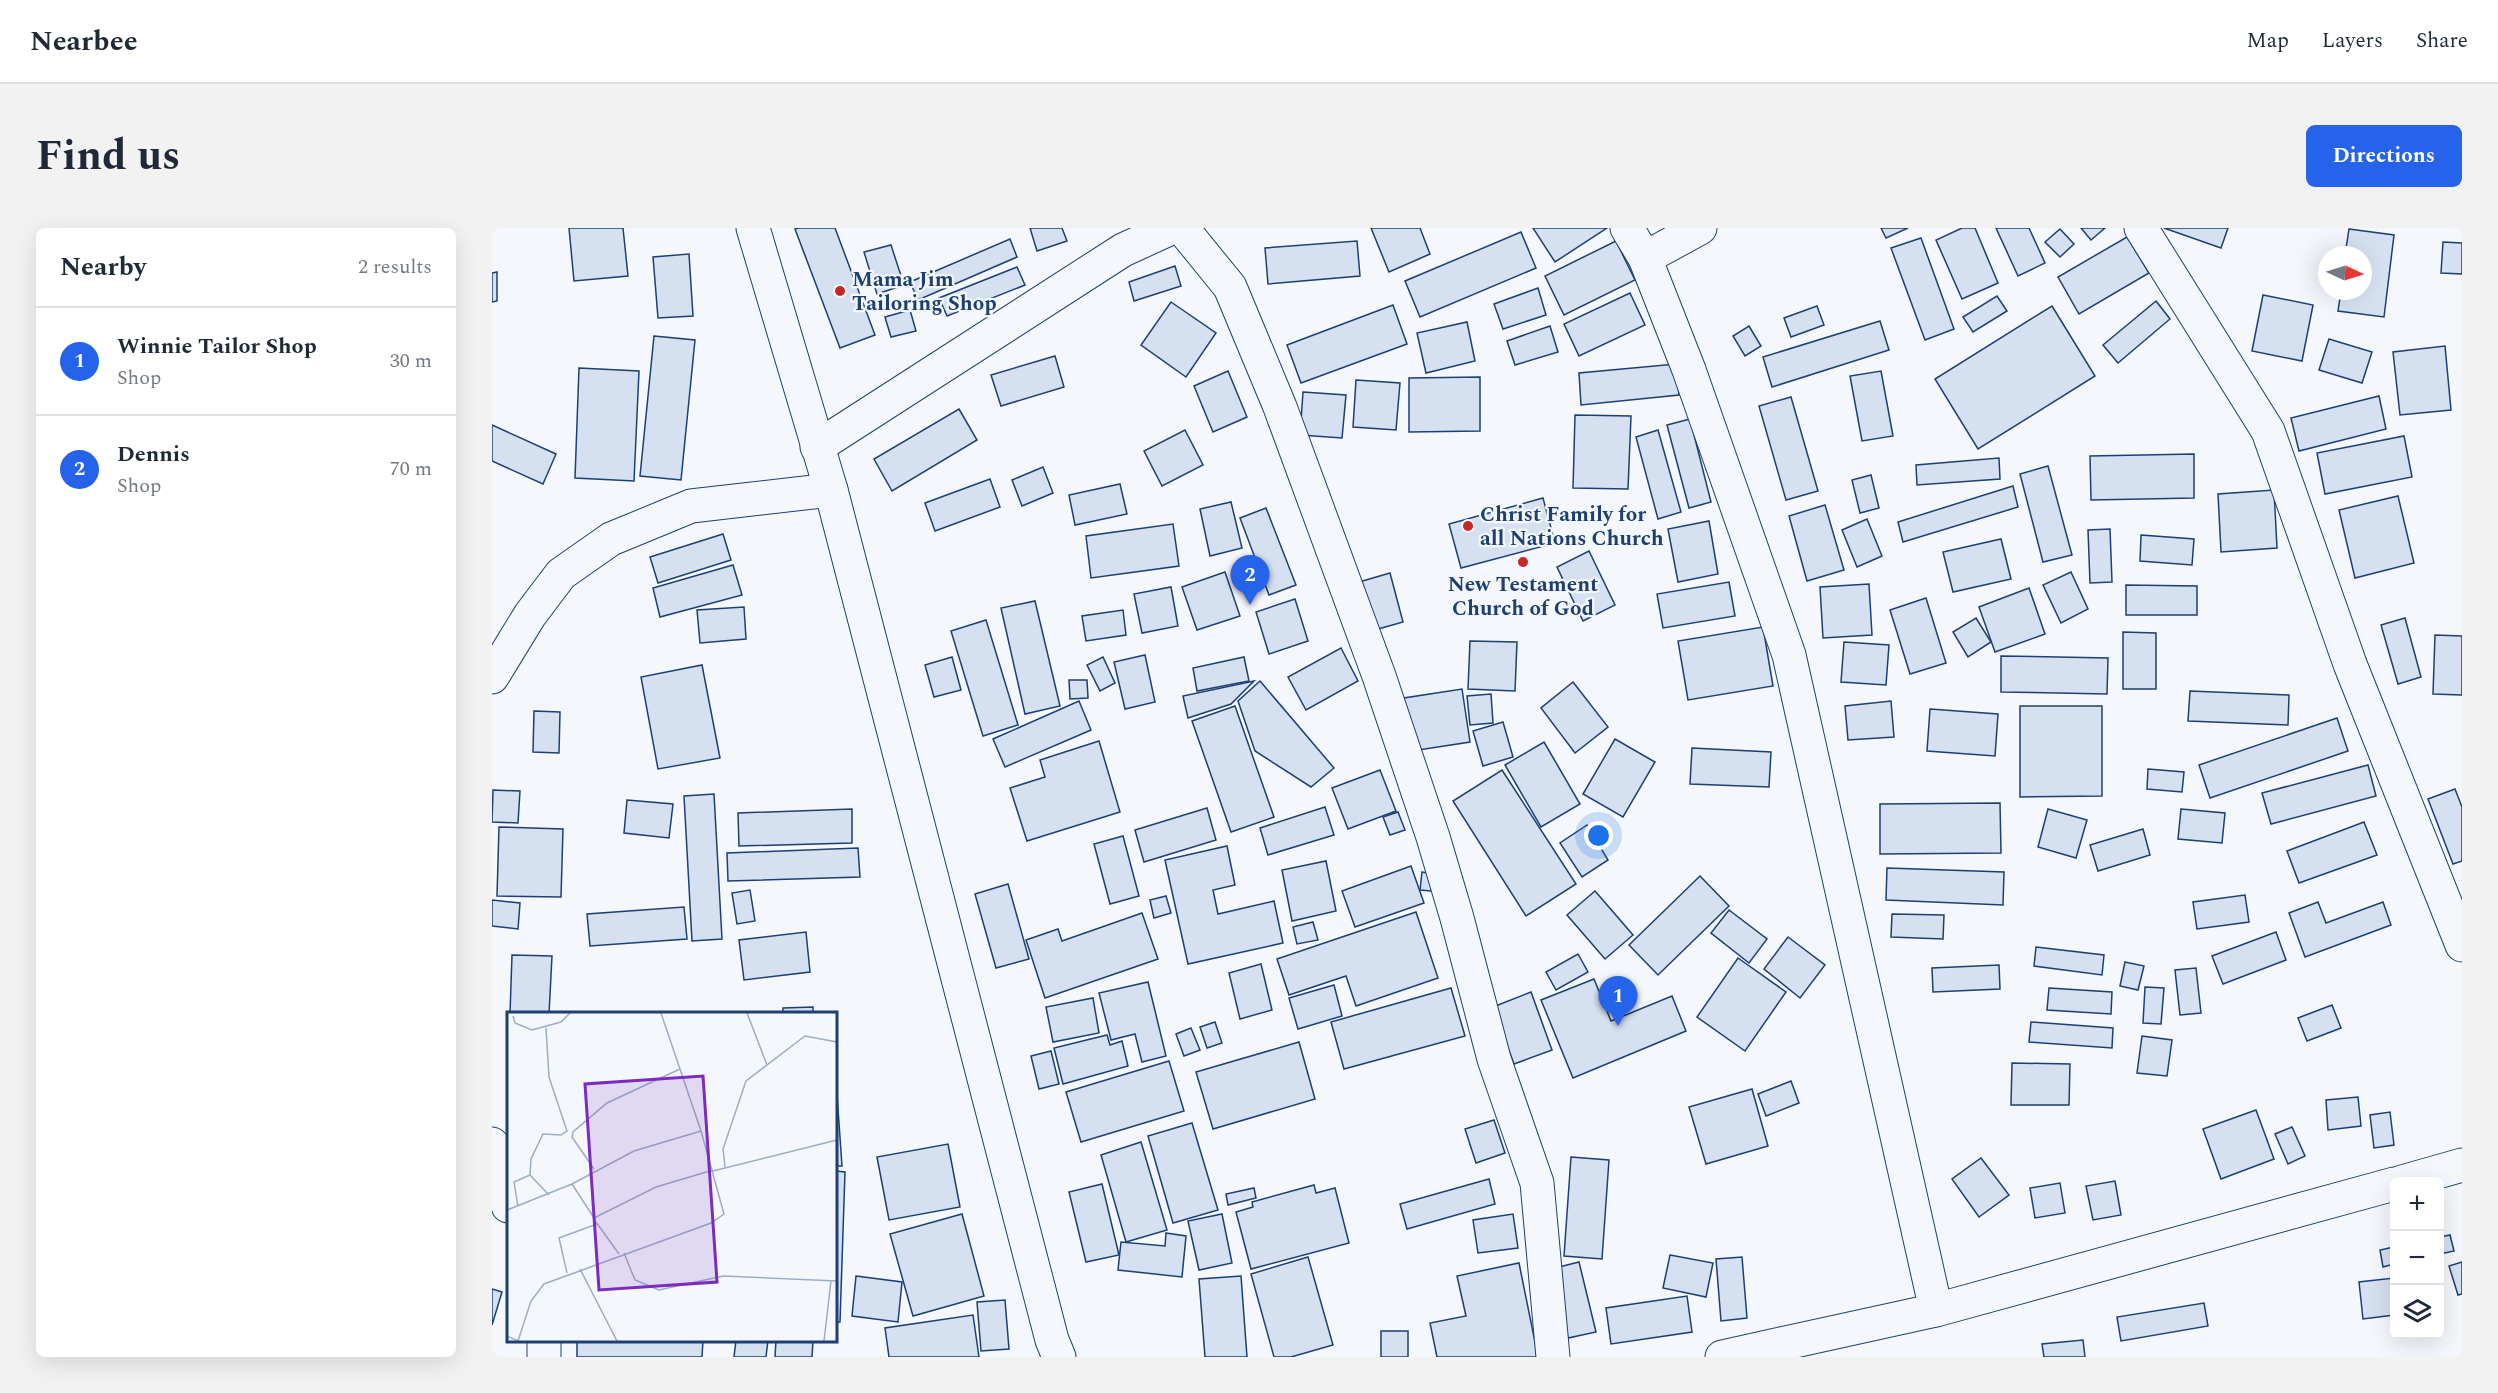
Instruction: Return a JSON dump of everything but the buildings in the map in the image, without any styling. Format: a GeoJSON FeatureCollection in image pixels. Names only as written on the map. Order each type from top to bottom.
{"type":"FeatureCollection","features":[{"type":"Feature","properties":{"kind":"street"},"geometry":{"type":"LineString","coordinates":[[753,228],[831,490],[1052,1340],[1059,1357]]}},
{"type":"Feature","properties":{"kind":"street"},"geometry":{"type":"LineString","coordinates":[[817,447],[1120,239],[1171,228]]}},
{"type":"Feature","properties":{"kind":"street"},"geometry":{"type":"LineString","coordinates":[[1182,228],[1230,287],[1280,407],[1379,676],[1433,837],[1494,1059],[1537,1183],[1553,1357]]}},
{"type":"Feature","properties":{"kind":"street"},"geometry":{"type":"LineString","coordinates":[[1628,228],[1645,258],[1703,406],[1789,655],[1936,1310]]}},
{"type":"Feature","properties":{"kind":"street"},"geometry":{"type":"LineString","coordinates":[[1645,258],[1700,228]]}},
{"type":"Feature","properties":{"kind":"street"},"geometry":{"type":"LineString","coordinates":[[2141,228],[2268,431],[2350,664],[2462,945]]}},
{"type":"Feature","properties":{"kind":"street"},"geometry":{"type":"LineString","coordinates":[[492,676],[530,615],[561,574],[611,539],[691,506],[831,490]]}},
{"type":"Feature","properties":{"kind":"street"},"geometry":{"type":"LineString","coordinates":[[492,1144],[507,1202]]}},
{"type":"Feature","properties":{"kind":"street"},"geometry":{"type":"LineString","coordinates":[[2420,1177],[2462,1165]]}},
{"type":"Feature","properties":{"kind":"street"},"geometry":{"type":"LineString","coordinates":[[1722,1357],[1936,1310],[2390,1185]]}},
{"type":"Feature","properties":{"kind":"place","name":"Mama Jim Tailoring Shop"},"geometry":{"type":"Point","coordinates":[840,291]}},
{"type":"Feature","properties":{"kind":"place","name":"Christ Family for all Nations Church"},"geometry":{"type":"Point","coordinates":[1468,526]}},
{"type":"Feature","properties":{"kind":"place","name":"New Testament Church of God"},"geometry":{"type":"Point","coordinates":[1523,562]}},
{"type":"Feature","properties":{"kind":"place","name":"Dennis"},"geometry":{"type":"Point","coordinates":[1250,605]}},
{"type":"Feature","properties":{"kind":"place","name":"Winnie Tailor Shop"},"geometry":{"type":"Point","coordinates":[1618,1026]}}]}
